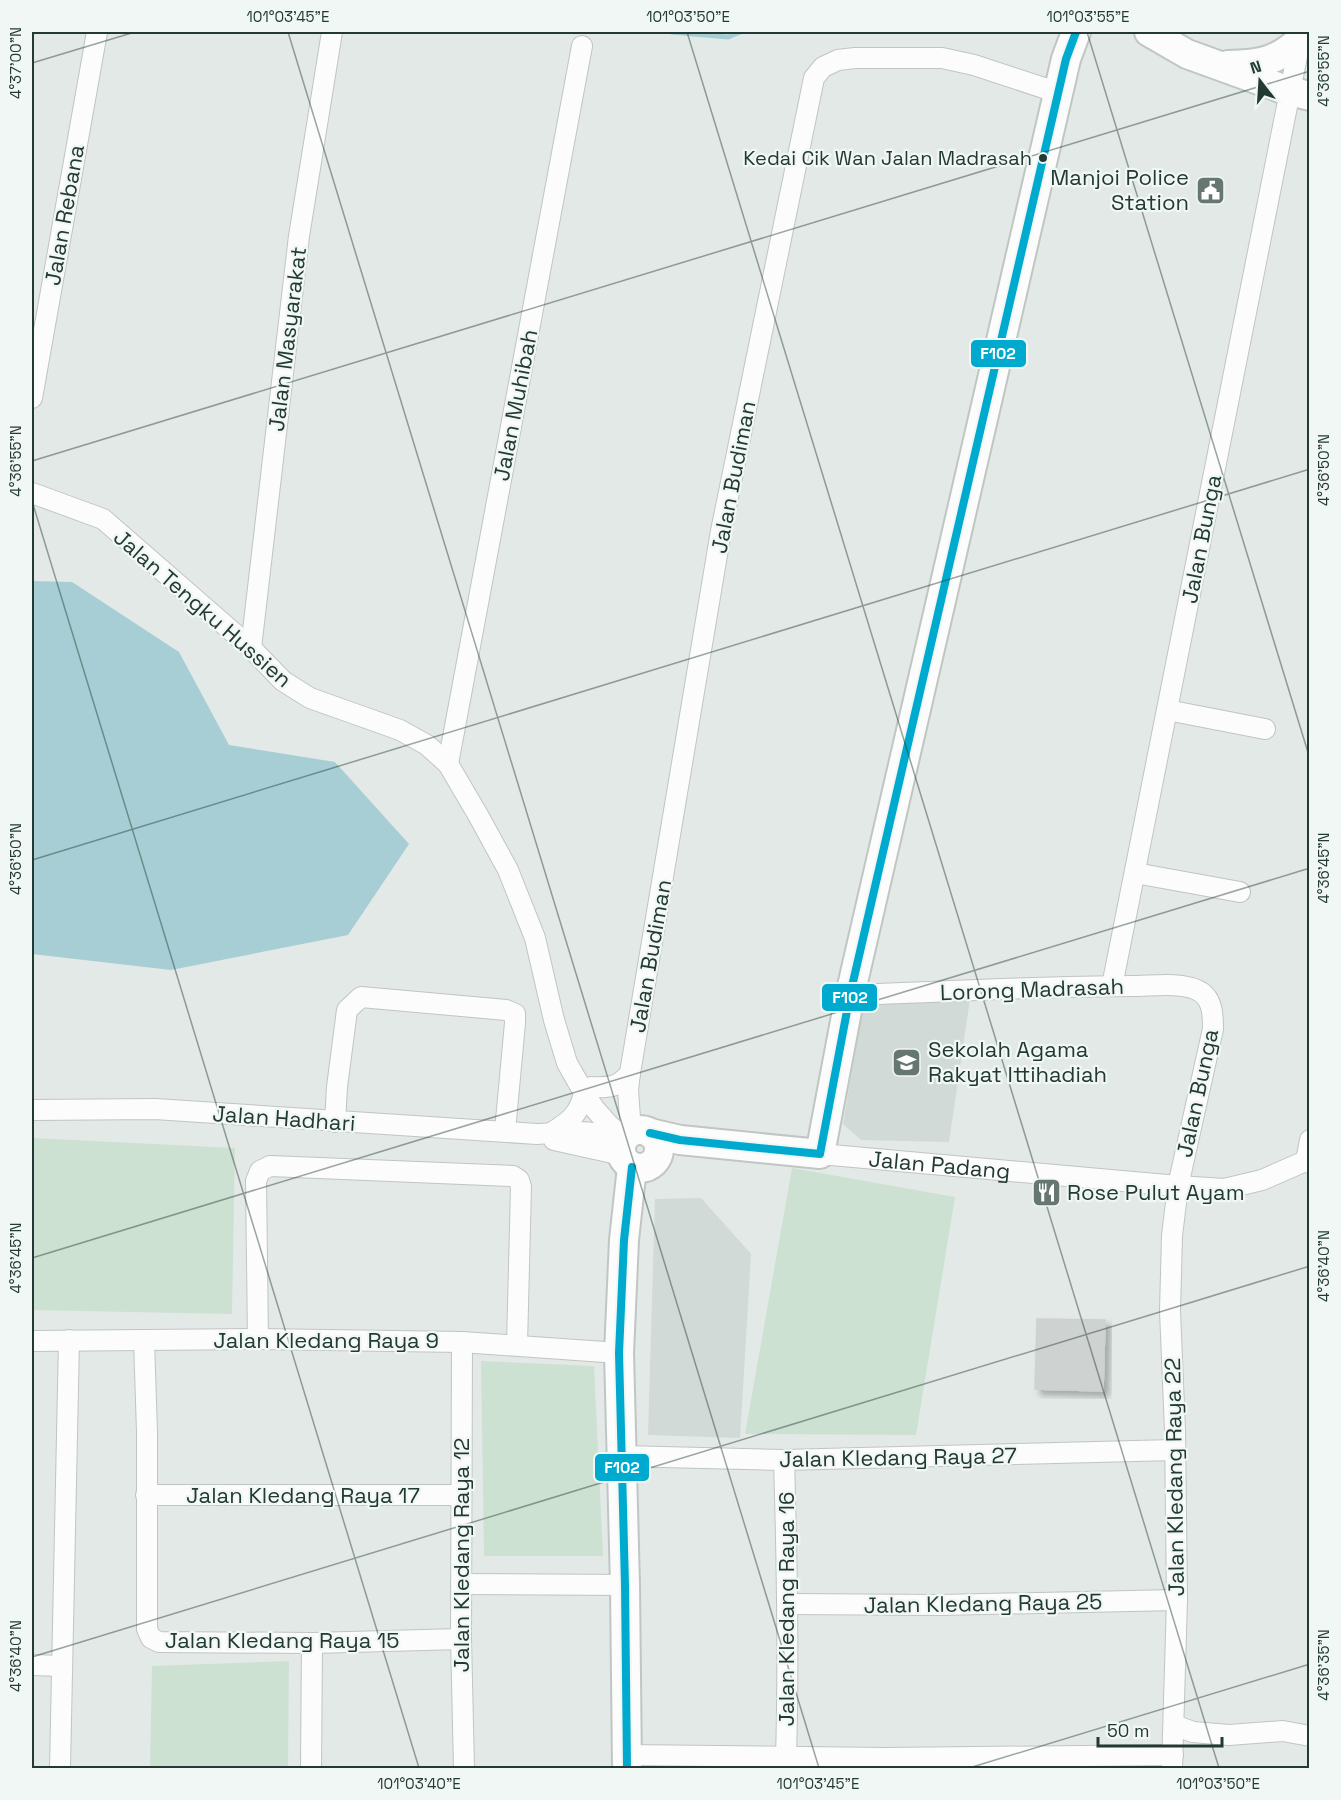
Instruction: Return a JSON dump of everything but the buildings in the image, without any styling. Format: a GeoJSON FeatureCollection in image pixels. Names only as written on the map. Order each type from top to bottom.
{"type":"FeatureCollection","features":[{"type":"Feature","properties":{"kind":"street","name":"Jalan Rebana"},"geometry":{"type":"LineString","coordinates":[[32,398],[97,32]]}},
{"type":"Feature","properties":{"kind":"street","name":"Jalan Masyarakat"},"geometry":{"type":"LineString","coordinates":[[251,648],[299,236],[332,32]]}},
{"type":"Feature","properties":{"kind":"street"},"geometry":{"type":"LineString","coordinates":[[1144,32],[1187,54],[1299,94]]}},
{"type":"Feature","properties":{"kind":"street"},"geometry":{"type":"LineString","coordinates":[[1216,64],[1268,61],[1280,56],[1302,35]]}},
{"type":"Feature","properties":{"kind":"street","name":"Jalan Bunga"},"geometry":{"type":"LineString","coordinates":[[1112,986],[1167,711],[1299,94],[1302,35]]}},
{"type":"Feature","properties":{"kind":"street"},"geometry":{"type":"LineString","coordinates":[[820,1154],[850,995],[1059,93],[1078,37]]}},
{"type":"Feature","properties":{"kind":"street","name":"Jalan Muhibah"},"geometry":{"type":"LineString","coordinates":[[448,764],[582,46]]}},
{"type":"Feature","properties":{"kind":"street","name":"Jalan Budiman"},"geometry":{"type":"LineString","coordinates":[[636,1148],[628,1090],[630,1073],[721,531],[814,78],[823,67],[838,60],[942,58],[974,65],[1059,93]]}},
{"type":"Feature","properties":{"kind":"street","name":"Jalan Tengku Hussien"},"geometry":{"type":"LineString","coordinates":[[32,493],[103,519],[251,648],[283,681],[310,698],[400,730],[427,745],[448,764],[508,870],[535,938],[554,1020],[567,1063],[587,1090]]}},
{"type":"Feature","properties":{"kind":"street"},"geometry":{"type":"LineString","coordinates":[[1167,711],[1265,729]]}},
{"type":"Feature","properties":{"kind":"street"},"geometry":{"type":"LineString","coordinates":[[1134,873],[1240,892]]}},
{"type":"Feature","properties":{"kind":"street","name":"Lorong Madrasah"},"geometry":{"type":"LineString","coordinates":[[850,995],[1112,986],[1187,987],[1199,990],[1209,1000]]}},
{"type":"Feature","properties":{"kind":"street"},"geometry":{"type":"LineString","coordinates":[[336,1122],[337,1087],[347,1010],[361,997],[506,1010],[515,1014],[505,1131]]}},
{"type":"Feature","properties":{"kind":"street","name":"Jalan Bunga"},"geometry":{"type":"LineString","coordinates":[[1178,1186],[1212,1029],[1213,1014],[1209,1000]]}},
{"type":"Feature","properties":{"kind":"street"},"geometry":{"type":"LineString","coordinates":[[587,1090],[618,1085],[630,1073]]}},
{"type":"Feature","properties":{"kind":"street"},"geometry":{"type":"LineString","coordinates":[[544,1133],[564,1125],[574,1116],[587,1090]]}},
{"type":"Feature","properties":{"kind":"street"},"geometry":{"type":"LineString","coordinates":[[587,1090],[609,1125],[636,1148],[642,1183],[635,1221],[629,1235],[624,1240],[619,1353],[625,1584],[626,1762],[786,1757],[1172,1762]]}},
{"type":"Feature","properties":{"kind":"street","name":"Jalan Hadhari"},"geometry":{"type":"LineString","coordinates":[[32,1110],[155,1109],[336,1122],[544,1133],[560,1142],[603,1150],[636,1148]]}},
{"type":"Feature","properties":{"kind":"street","name":"Jalan Padang"},"geometry":{"type":"LineString","coordinates":[[636,1148],[680,1140],[1224,1189],[1262,1180],[1308,1161]]}},
{"type":"Feature","properties":{"kind":"street"},"geometry":{"type":"LineString","coordinates":[[1308,1161],[1310,1140]]}},
{"type":"Feature","properties":{"kind":"street"},"geometry":{"type":"LineString","coordinates":[[258,1339],[256,1181],[260,1171],[270,1166],[513,1176],[519,1180],[521,1187],[517,1345]]}},
{"type":"Feature","properties":{"kind":"street","name":"Jalan Kledang Raya 22"},"geometry":{"type":"LineString","coordinates":[[1172,1762],[1177,1600],[1170,1311],[1172,1236],[1178,1186]]}},
{"type":"Feature","properties":{"kind":"street","name":"Jalan Kledang Raya 9"},"geometry":{"type":"LineString","coordinates":[[32,1341],[258,1339],[462,1342],[619,1353]]}},
{"type":"Feature","properties":{"kind":"street"},"geometry":{"type":"LineString","coordinates":[[60,1768],[69,1340]]}},
{"type":"Feature","properties":{"kind":"street","name":"Jalan Kledang Raya 15"},"geometry":{"type":"LineString","coordinates":[[144,1340],[147,1432],[147,1629],[151,1638],[159,1642],[312,1643],[461,1639]]}},
{"type":"Feature","properties":{"kind":"street","name":"Jalan Kledang Raya 12"},"geometry":{"type":"LineString","coordinates":[[462,1342],[460,1495],[464,1768]]}},
{"type":"Feature","properties":{"kind":"street","name":"Jalan Kledang Raya 27"},"geometry":{"type":"LineString","coordinates":[[622,1456],[784,1460],[1175,1450]]}},
{"type":"Feature","properties":{"kind":"street","name":"Jalan Kledang Raya 16"},"geometry":{"type":"LineString","coordinates":[[784,1460],[789,1681],[786,1757]]}},
{"type":"Feature","properties":{"kind":"street","name":"Jalan Kledang Raya 17"},"geometry":{"type":"LineString","coordinates":[[146,1495],[460,1495]]}},
{"type":"Feature","properties":{"kind":"street"},"geometry":{"type":"LineString","coordinates":[[461,1584],[625,1584]]}},
{"type":"Feature","properties":{"kind":"street","name":"Jalan Kledang Raya 25"},"geometry":{"type":"LineString","coordinates":[[788,1604],[940,1605],[1177,1600]]}},
{"type":"Feature","properties":{"kind":"street"},"geometry":{"type":"LineString","coordinates":[[311,1768],[312,1643]]}},
{"type":"Feature","properties":{"kind":"street"},"geometry":{"type":"LineString","coordinates":[[32,1665],[62,1666]]}},
{"type":"Feature","properties":{"kind":"street"},"geometry":{"type":"LineString","coordinates":[[1174,1725],[1193,1732],[1229,1735],[1283,1731],[1310,1736]]}},
{"type":"Feature","properties":{"kind":"shaded area","name":"Sekolah Agama Rakyat Ittihadiah"},"geometry":{"type":"Polygon","coordinates":[[[970,999],[949,1142],[861,1140],[843,1124],[864,1000],[970,999]]]}},
{"type":"Feature","properties":{"kind":"shaded area"},"geometry":{"type":"Polygon","coordinates":[[[701,1198],[751,1254],[740,1438],[648,1435],[655,1199],[701,1198]]]}},
{"type":"Feature","properties":{"kind":"green space"},"geometry":{"type":"Polygon","coordinates":[[[32,1138],[235,1148],[232,1314],[32,1310],[32,1138]]]}},
{"type":"Feature","properties":{"kind":"green space"},"geometry":{"type":"Polygon","coordinates":[[[792,1168],[955,1197],[916,1435],[745,1434],[792,1168]]]}},
{"type":"Feature","properties":{"kind":"green space"},"geometry":{"type":"Polygon","coordinates":[[[481,1361],[594,1366],[603,1556],[484,1556],[481,1361]]]}},
{"type":"Feature","properties":{"kind":"green space"},"geometry":{"type":"Polygon","coordinates":[[[289,1661],[288,1768],[150,1768],[152,1666],[289,1661]]]}},
{"type":"Feature","properties":{"kind":"water"},"geometry":{"type":"Polygon","coordinates":[[[32,581],[72,582],[179,652],[229,745],[335,762],[409,844],[348,935],[171,970],[32,954],[32,581]]]}},
{"type":"Feature","properties":{"kind":"waterway"},"geometry":{"type":"LineString","coordinates":[[672,32],[728,37],[740,32]]}},
{"type":"Feature","properties":{"kind":"transit line","name":"F102"},"geometry":{"type":"LineString","coordinates":[[650,1133],[680,1140],[820,1154],[850,995],[1066,59],[1076,32]]}},
{"type":"Feature","properties":{"kind":"transit line","name":"F102"},"geometry":{"type":"LineString","coordinates":[[627,1768],[619,1353],[624,1240],[632,1167]]}},
{"type":"Feature","properties":{"kind":"place","name":"Kedai Cik Wan Jalan Madrasah"},"geometry":{"type":"Point","coordinates":[1043,158]}},
{"type":"Feature","properties":{"kind":"place","name":"Manjoi Police Station"},"geometry":{"type":"Point","coordinates":[1210,190]}},
{"type":"Feature","properties":{"kind":"place","name":"Sekolah Agama Rakyat Ittihadiah"},"geometry":{"type":"Point","coordinates":[907,1062]}},
{"type":"Feature","properties":{"kind":"place","name":"Rose Pulut Ayam"},"geometry":{"type":"Point","coordinates":[1046,1192]}}]}
